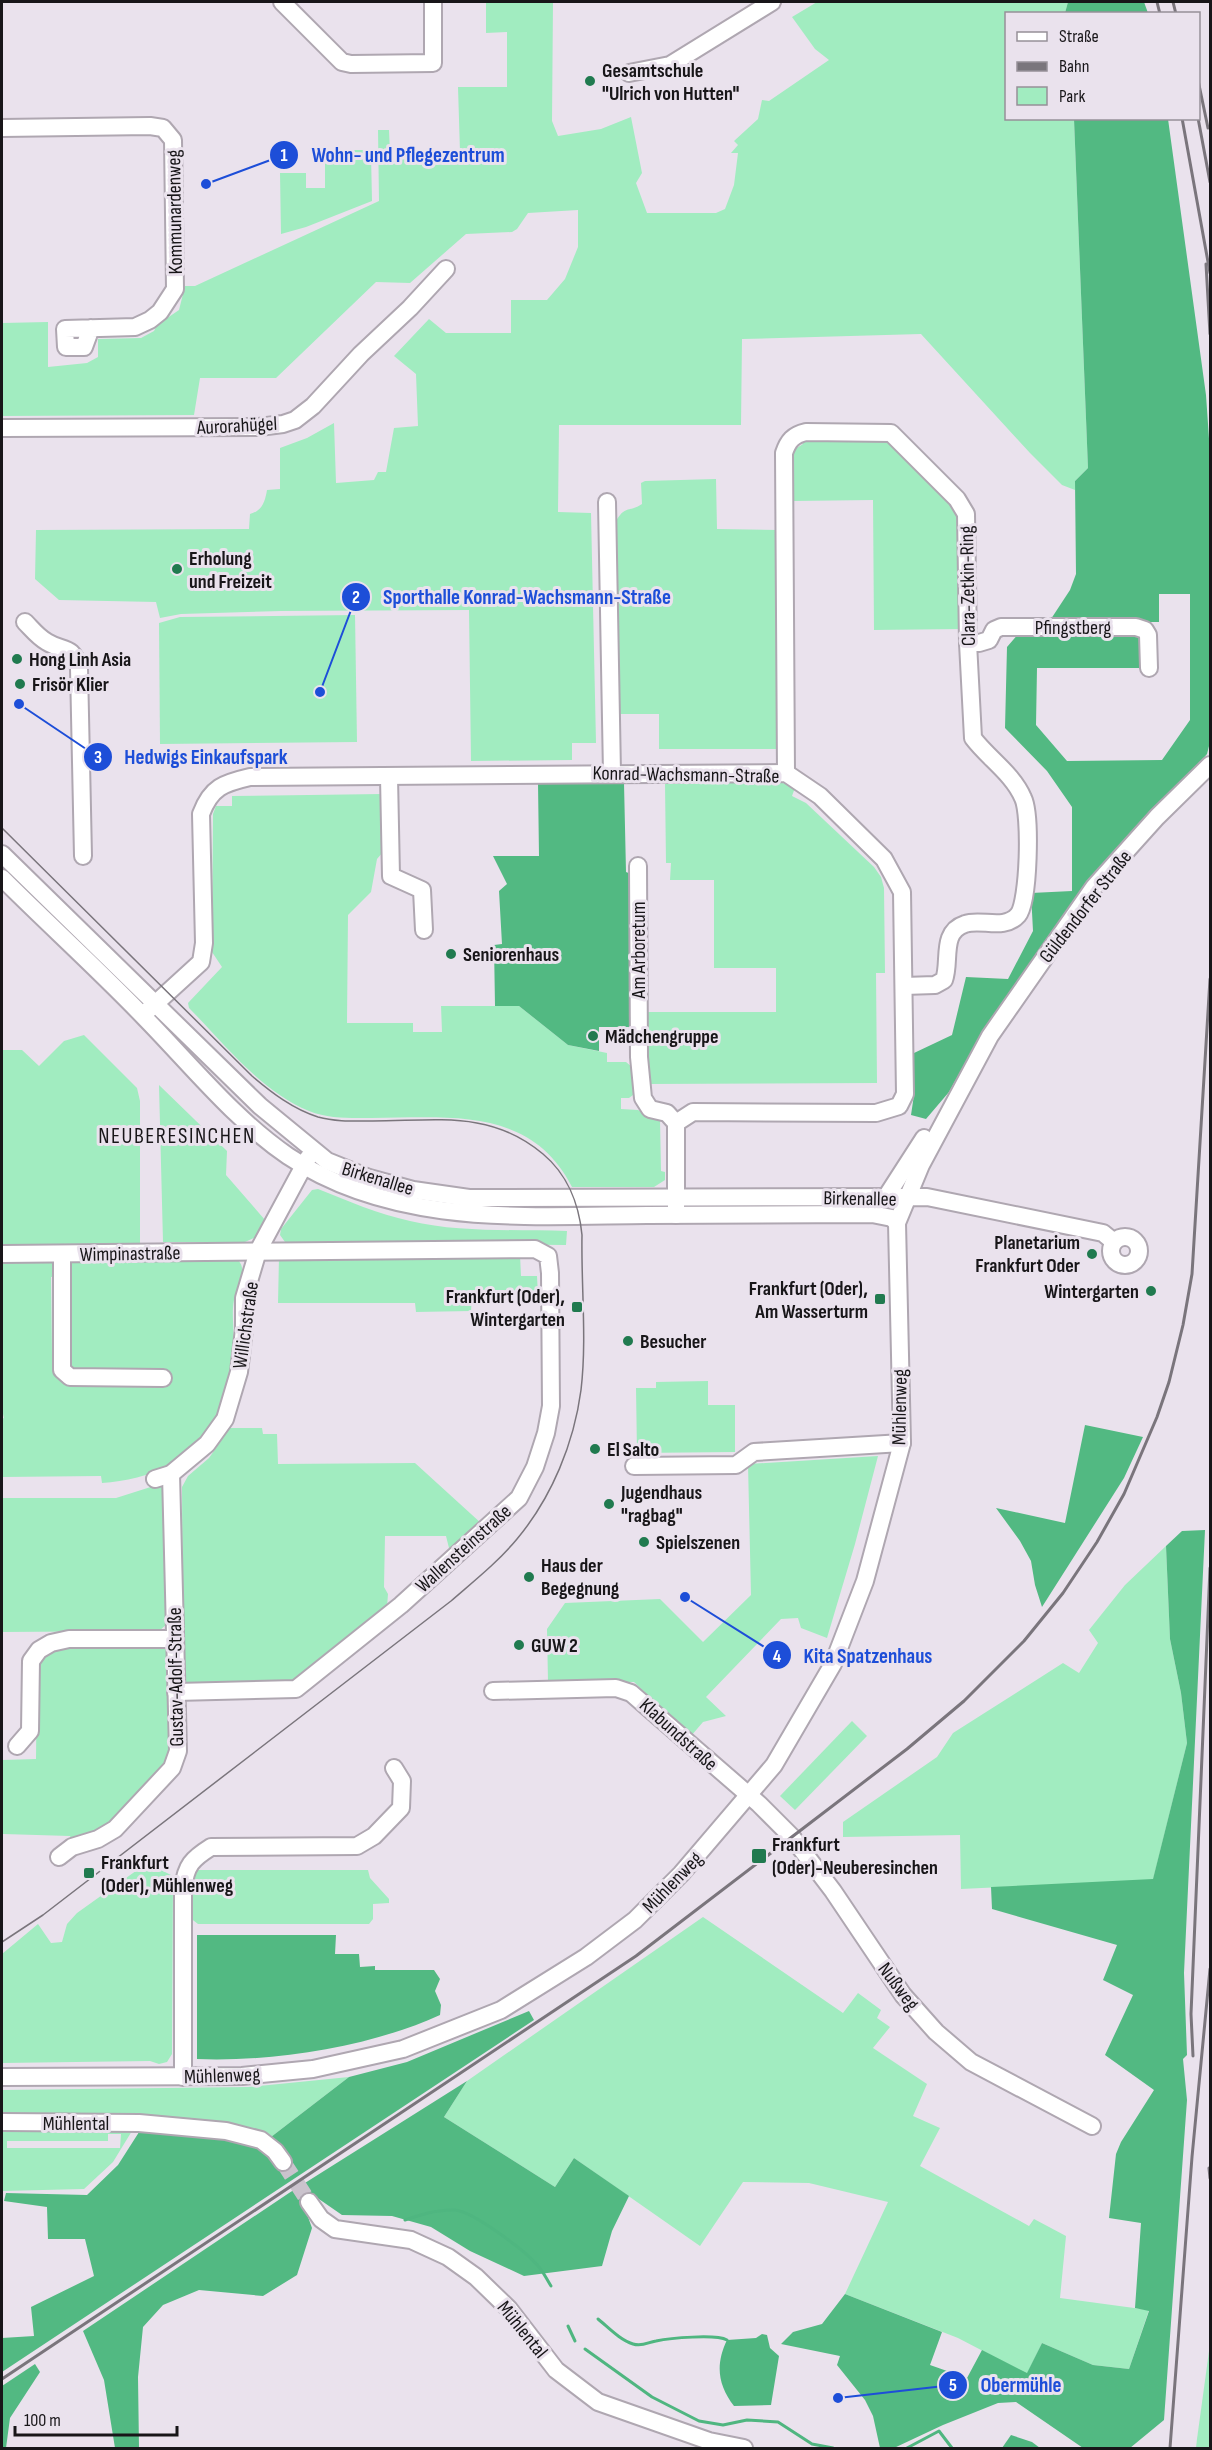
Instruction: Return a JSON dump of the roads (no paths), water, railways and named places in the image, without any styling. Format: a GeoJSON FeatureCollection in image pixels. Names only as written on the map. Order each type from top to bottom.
{"type":"FeatureCollection","features":[{"type":"Feature","properties":{"kind":"street"},"geometry":{"type":"LineString","coordinates":[[282,2],[342,62],[351,64],[433,63],[433,2]]}},
{"type":"Feature","properties":{"kind":"street"},"geometry":{"type":"LineString","coordinates":[[629,73],[670,65],[772,2]]}},
{"type":"Feature","properties":{"kind":"street","name":"Kommunardenweg"},"geometry":{"type":"LineString","coordinates":[[2,128],[150,126],[163,128],[173,140],[175,290],[160,312],[142,324],[135,327],[91,328]]}},
{"type":"Feature","properties":{"kind":"street","name":"Aurorahügel"},"geometry":{"type":"LineString","coordinates":[[2,428],[259,427],[295,420],[313,406],[446,269]]}},
{"type":"Feature","properties":{"kind":"street","name":"Clara-Zetkin-Ring"},"geometry":{"type":"LineString","coordinates":[[786,773],[784,453],[787,442],[797,434],[891,433],[957,499],[966,514],[972,738],[1016,785],[1024,799],[1027,814],[1026,888],[1023,905],[1016,917],[1001,923],[965,923],[953,931],[948,943],[947,973],[944,980],[935,985],[904,986]]}},
{"type":"Feature","properties":{"kind":"street"},"geometry":{"type":"LineString","coordinates":[[608,502],[612,773]]}},
{"type":"Feature","properties":{"kind":"street"},"geometry":{"type":"LineString","coordinates":[[25,622],[48,643],[70,650],[79,668],[83,856]]}},
{"type":"Feature","properties":{"kind":"street","name":"Pfingstberg"},"geometry":{"type":"LineString","coordinates":[[968,643],[989,640],[994,630],[1001,627],[1136,627],[1145,630],[1148,635],[1149,668]]}},
{"type":"Feature","properties":{"kind":"street","name":"Güldendorfer Straße"},"geometry":{"type":"LineString","coordinates":[[886,1197],[1007,1010],[1094,887],[1157,817],[1210,765]]}},
{"type":"Feature","properties":{"kind":"street","name":"Konrad-Wachsmann-Straße"},"geometry":{"type":"LineString","coordinates":[[149,1010],[201,962],[204,944],[201,814],[207,799],[225,783],[250,777],[786,773],[820,796],[884,859],[902,892],[905,1094],[899,1106],[876,1113],[693,1112],[676,1123]]}},
{"type":"Feature","properties":{"kind":"street"},"geometry":{"type":"LineString","coordinates":[[389,777],[391,876],[422,890],[424,930]]}},
{"type":"Feature","properties":{"kind":"street","name":"Birkenallee"},"geometry":{"type":"LineString","coordinates":[[2,854],[149,1010],[250,1127],[304,1166],[362,1192],[415,1208],[465,1214],[872,1214],[892,1218],[897,1223],[907,1197],[469,1198],[413,1190],[369,1178],[327,1161],[313,1150],[149,1010],[2,879]]}},
{"type":"Feature","properties":{"kind":"street","name":"Am Arboretum"},"geometry":{"type":"LineString","coordinates":[[638,866],[639,1057],[643,1098],[650,1109],[667,1113],[676,1123]]}},
{"type":"Feature","properties":{"kind":"street","name":"Güldendorfer Straße"},"geometry":{"type":"LineString","coordinates":[[907,1197],[976,1060]]}},
{"type":"Feature","properties":{"kind":"street"},"geometry":{"type":"LineString","coordinates":[[676,1123],[676,1215]]}},
{"type":"Feature","properties":{"kind":"street","name":"Willichstraße"},"geometry":{"type":"LineString","coordinates":[[163,1477],[207,1444],[225,1419],[239,1372],[244,1329],[244,1298],[258,1251],[313,1150]]}},
{"type":"Feature","properties":{"kind":"street"},"geometry":{"type":"LineString","coordinates":[[907,1197],[927,1197],[1103,1233],[1114,1242]]}},
{"type":"Feature","properties":{"kind":"street","name":"Mühlenweg"},"geometry":{"type":"LineString","coordinates":[[2,2077],[242,2076],[313,2069],[365,2059],[403,2049],[501,2010],[586,1957],[635,1920],[681,1874],[774,1765],[832,1664],[865,1581],[902,1443],[897,1223]]}},
{"type":"Feature","properties":{"kind":"street","name":"Wallensteinstraße"},"geometry":{"type":"LineString","coordinates":[[176,1692],[296,1689],[401,1605],[519,1498],[535,1467],[546,1433],[551,1406],[550,1263],[548,1256],[535,1249],[258,1251]]}},
{"type":"Feature","properties":{"kind":"street","name":"Wimpinastraße"},"geometry":{"type":"LineString","coordinates":[[2,1254],[258,1251]]}},
{"type":"Feature","properties":{"kind":"street"},"geometry":{"type":"LineString","coordinates":[[62,1254],[62,1370],[70,1377],[163,1378]]}},
{"type":"Feature","properties":{"kind":"street"},"geometry":{"type":"LineString","coordinates":[[634,1466],[736,1465],[754,1452],[902,1443]]}},
{"type":"Feature","properties":{"kind":"street","name":"Gustav-Adolf-Straße"},"geometry":{"type":"LineString","coordinates":[[59,1857],[72,1847],[99,1839],[114,1829],[172,1768],[178,1751],[175,1639],[163,1477]]}},
{"type":"Feature","properties":{"kind":"street"},"geometry":{"type":"LineString","coordinates":[[16,1746],[30,1731],[31,1661],[39,1650],[51,1642],[69,1639],[175,1639]]}},
{"type":"Feature","properties":{"kind":"street","name":"Klabundstraße"},"geometry":{"type":"LineString","coordinates":[[494,1691],[616,1688],[631,1692],[749,1796]]}},
{"type":"Feature","properties":{"kind":"street"},"geometry":{"type":"LineString","coordinates":[[183,2077],[183,1888],[185,1875],[193,1858],[211,1847],[357,1846],[374,1836],[401,1808],[402,1781],[394,1768]]}},
{"type":"Feature","properties":{"kind":"street","name":"Nußweg"},"geometry":{"type":"LineString","coordinates":[[749,1796],[804,1850],[903,1995],[936,2032],[970,2062],[1092,2126]]}},
{"type":"Feature","properties":{"kind":"street","name":"Mühlental"},"geometry":{"type":"LineString","coordinates":[[2,2122],[139,2123],[226,2131],[261,2140],[275,2151],[283,2162]]}},
{"type":"Feature","properties":{"kind":"street","name":"Mühlental"},"geometry":{"type":"LineString","coordinates":[[309,2202],[321,2219],[335,2229],[411,2240],[448,2257],[476,2277],[509,2309],[556,2370],[598,2402],[709,2441],[744,2448]]}},
{"type":"Feature","properties":{"kind":"waterway"},"geometry":{"type":"LineString","coordinates":[[405,2220],[442,2210],[464,2212],[499,2233],[523,2252],[539,2267],[551,2286]]}},
{"type":"Feature","properties":{"kind":"waterway"},"geometry":{"type":"LineString","coordinates":[[598,2319],[619,2337],[637,2345],[693,2337],[727,2340]]}},
{"type":"Feature","properties":{"kind":"waterway"},"geometry":{"type":"LineString","coordinates":[[568,2326],[575,2341]]}},
{"type":"Feature","properties":{"kind":"waterway"},"geometry":{"type":"LineString","coordinates":[[585,2349],[652,2397],[699,2421],[723,2425],[747,2420],[778,2422],[812,2444],[833,2448]]}},
{"type":"Feature","properties":{"kind":"waterway"},"geometry":{"type":"LineString","coordinates":[[907,2448],[939,2431],[952,2448]]}},
{"type":"Feature","properties":{"kind":"tunnel"},"geometry":{"type":"LineString","coordinates":[[283,2162],[309,2202]]}},
{"type":"Feature","properties":{"kind":"tram line"},"geometry":{"type":"LineString","coordinates":[[2,828],[252,1076],[291,1105],[325,1119],[441,1120],[483,1124],[503,1130],[543,1154],[565,1180],[578,1212],[582,1235],[584,1332],[581,1390],[567,1449],[541,1505],[530,1523],[502,1556],[451,1601],[43,1915],[2,1942]]}},
{"type":"Feature","properties":{"kind":"railway"},"geometry":{"type":"LineString","coordinates":[[1157,2],[1160,12]]}},
{"type":"Feature","properties":{"kind":"railway"},"geometry":{"type":"LineString","coordinates":[[1173,2],[1176,12]]}},
{"type":"Feature","properties":{"kind":"railway"},"geometry":{"type":"LineString","coordinates":[[1200,90],[1208,128]]}},
{"type":"Feature","properties":{"kind":"railway"},"geometry":{"type":"LineString","coordinates":[[1182,120],[1210,273]]}},
{"type":"Feature","properties":{"kind":"railway"},"geometry":{"type":"LineString","coordinates":[[1198,120],[1210,182]]}},
{"type":"Feature","properties":{"kind":"railway"},"geometry":{"type":"LineString","coordinates":[[1206,264],[1210,334]]}},
{"type":"Feature","properties":{"kind":"railway"},"geometry":{"type":"LineString","coordinates":[[2,2379],[636,1956],[907,1749],[964,1701],[1024,1641],[1063,1593],[1097,1542],[1124,1494],[1157,1417],[1169,1382],[1183,1325],[1192,1274],[1210,979]]}},
{"type":"Feature","properties":{"kind":"railway"},"geometry":{"type":"LineString","coordinates":[[1193,2056],[1191,2014],[1210,1568]]}},
{"type":"Feature","properties":{"kind":"railway"},"geometry":{"type":"LineString","coordinates":[[1170,2448],[1192,2157],[1210,1969]]}},
{"type":"Feature","properties":{"kind":"railway"},"geometry":{"type":"LineString","coordinates":[[1209,2168],[1210,2178]]}},
{"type":"Feature","properties":{"kind":"place","name":"Gesamtschule \"Ulrich von Hutten\""},"geometry":{"type":"Point","coordinates":[590,81]}},
{"type":"Feature","properties":{"kind":"place","name":"Wohn- und Pflegezentrum"},"geometry":{"type":"Point","coordinates":[206,184]}},
{"type":"Feature","properties":{"kind":"place","name":"Erholung und Freizeit"},"geometry":{"type":"Point","coordinates":[177,569]}},
{"type":"Feature","properties":{"kind":"place","name":"Hong Linh Asia"},"geometry":{"type":"Point","coordinates":[17,659]}},
{"type":"Feature","properties":{"kind":"place","name":"Frisör Klier"},"geometry":{"type":"Point","coordinates":[20,684]}},
{"type":"Feature","properties":{"kind":"place","name":"Sporthalle Konrad-Wachsmann-Straße"},"geometry":{"type":"Point","coordinates":[320,692]}},
{"type":"Feature","properties":{"kind":"place","name":"Hedwigs Einkaufspark"},"geometry":{"type":"Point","coordinates":[19,704]}},
{"type":"Feature","properties":{"kind":"place","name":"Seniorenhaus"},"geometry":{"type":"Point","coordinates":[451,954]}},
{"type":"Feature","properties":{"kind":"place","name":"Mädchengruppe"},"geometry":{"type":"Point","coordinates":[593,1036]}},
{"type":"Feature","properties":{"kind":"place","name":"Planetarium Frankfurt Oder"},"geometry":{"type":"Point","coordinates":[1092,1254]}},
{"type":"Feature","properties":{"kind":"place","name":"Wintergarten"},"geometry":{"type":"Point","coordinates":[1151,1291]}},
{"type":"Feature","properties":{"kind":"place","name":"Frankfurt (Oder), Am Wasserturm"},"geometry":{"type":"Point","coordinates":[880,1299]}},
{"type":"Feature","properties":{"kind":"place","name":"Frankfurt (Oder), Wintergarten"},"geometry":{"type":"Point","coordinates":[577,1307]}},
{"type":"Feature","properties":{"kind":"place","name":"Besucher"},"geometry":{"type":"Point","coordinates":[628,1341]}},
{"type":"Feature","properties":{"kind":"place","name":"El Salto"},"geometry":{"type":"Point","coordinates":[595,1449]}},
{"type":"Feature","properties":{"kind":"place","name":"Jugendhaus \"ragbag\""},"geometry":{"type":"Point","coordinates":[609,1504]}},
{"type":"Feature","properties":{"kind":"place","name":"Spielszenen"},"geometry":{"type":"Point","coordinates":[644,1542]}},
{"type":"Feature","properties":{"kind":"place","name":"Haus der Begegnung"},"geometry":{"type":"Point","coordinates":[529,1577]}},
{"type":"Feature","properties":{"kind":"place","name":"Kita Spatzenhaus"},"geometry":{"type":"Point","coordinates":[685,1597]}},
{"type":"Feature","properties":{"kind":"place","name":"GUW 2"},"geometry":{"type":"Point","coordinates":[519,1645]}},
{"type":"Feature","properties":{"kind":"place","name":"Frankfurt (Oder)-Neuberesinchen"},"geometry":{"type":"Point","coordinates":[759,1856]}},
{"type":"Feature","properties":{"kind":"place","name":"Frankfurt (Oder), Mühlenweg"},"geometry":{"type":"Point","coordinates":[89,1873]}},
{"type":"Feature","properties":{"kind":"place","name":"Obermühle"},"geometry":{"type":"Point","coordinates":[838,2398]}},
{"type":"Feature","properties":{"kind":"district","name":"NEUBERESINCHEN"},"geometry":{"type":"Point","coordinates":[177,1135]}}]}
